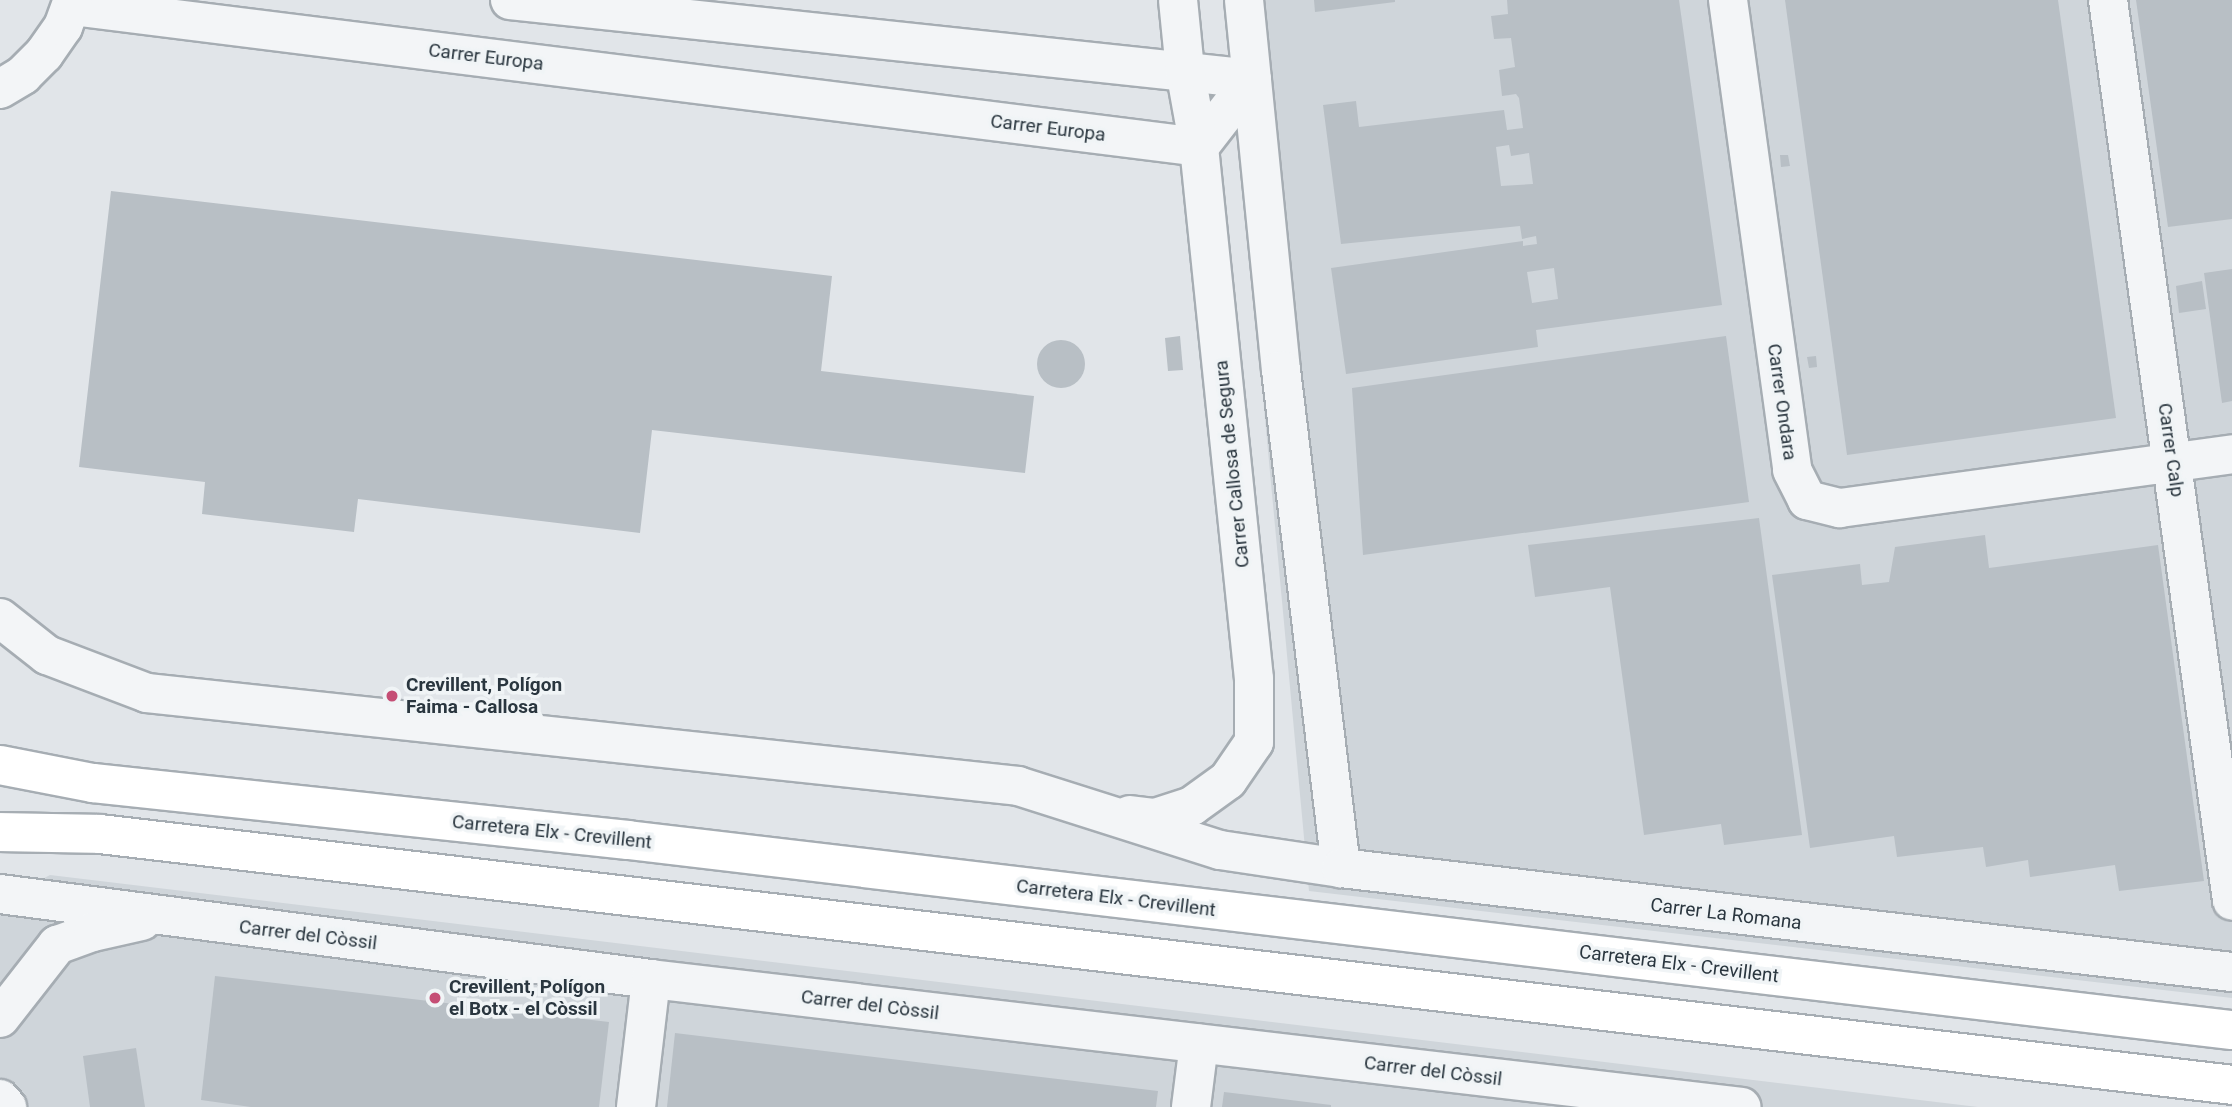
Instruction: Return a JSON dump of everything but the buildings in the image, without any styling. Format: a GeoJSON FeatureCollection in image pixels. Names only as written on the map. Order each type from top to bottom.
{"type":"FeatureCollection","features":[{"type":"Feature","properties":{"kind":"highway","name":"Carretera Elx - Crevillent"},"geometry":{"type":"LineString","coordinates":[[0,765],[93,783],[655,844],[2232,1030]]}},
{"type":"Feature","properties":{"kind":"highway"},"geometry":{"type":"LineString","coordinates":[[0,832],[100,834],[2232,1085]]}},
{"type":"Feature","properties":{"kind":"street"},"geometry":{"type":"LineString","coordinates":[[510,0],[1252,79]]}},
{"type":"Feature","properties":{"kind":"street","name":"Carrer Callosa de Segura"},"geometry":{"type":"LineString","coordinates":[[1097,811],[1155,818],[1192,806],[1228,780],[1254,742],[1254,679],[1199,147],[1185,70],[1178,0]]}},
{"type":"Feature","properties":{"kind":"street"},"geometry":{"type":"LineString","coordinates":[[1244,0],[1281,370],[1342,869]]}},
{"type":"Feature","properties":{"kind":"street","name":"Carrer Ondara"},"geometry":{"type":"LineString","coordinates":[[1728,0],[1791,470],[1807,500],[1840,508],[2232,454]]}},
{"type":"Feature","properties":{"kind":"street","name":"Carrer Calp"},"geometry":{"type":"LineString","coordinates":[[2108,0],[2232,900]]}},
{"type":"Feature","properties":{"kind":"street"},"geometry":{"type":"LineString","coordinates":[[0,89],[23,75],[44,54],[63,27],[72,3]]}},
{"type":"Feature","properties":{"kind":"street","name":"Carrer Europa"},"geometry":{"type":"LineString","coordinates":[[72,3],[1199,147]]}},
{"type":"Feature","properties":{"kind":"street"},"geometry":{"type":"LineString","coordinates":[[1199,147],[1252,79]]}},
{"type":"Feature","properties":{"kind":"street"},"geometry":{"type":"LineString","coordinates":[[0,618],[47,655],[147,693],[1018,786],[1097,811]]}},
{"type":"Feature","properties":{"kind":"street","name":"Carrer La Romana"},"geometry":{"type":"LineString","coordinates":[[1097,811],[1220,850],[1342,869],[2232,972]]}},
{"type":"Feature","properties":{"kind":"street","name":"Carrer del Còssil"},"geometry":{"type":"LineString","coordinates":[[0,894],[651,979],[1742,1107]]}},
{"type":"Feature","properties":{"kind":"street"},"geometry":{"type":"LineString","coordinates":[[0,1017],[57,945],[93,932],[164,916]]}},
{"type":"Feature","properties":{"kind":"street"},"geometry":{"type":"LineString","coordinates":[[636,1107],[651,979]]}},
{"type":"Feature","properties":{"kind":"street"},"geometry":{"type":"LineString","coordinates":[[1191,1107],[1199,1044]]}},
{"type":"Feature","properties":{"kind":"street"},"geometry":{"type":"LineString","coordinates":[[0,1099],[7,1107]]}},
{"type":"Feature","properties":{"kind":"shaded area"},"geometry":{"type":"Polygon","coordinates":[[[1226,0],[2232,0],[2232,998],[1309,891],[1226,0]]]}},
{"type":"Feature","properties":{"kind":"shaded area"},"geometry":{"type":"Polygon","coordinates":[[[50,875],[1978,1107],[0,1107],[0,902],[50,875]]]}},
{"type":"Feature","properties":{"kind":"place","name":"Crevillent, Polígon Faima - Callosa"},"geometry":{"type":"Point","coordinates":[392,696]}},
{"type":"Feature","properties":{"kind":"place","name":"Crevillent, Polígon el Botx - el Còssil"},"geometry":{"type":"Point","coordinates":[435,998]}}]}
